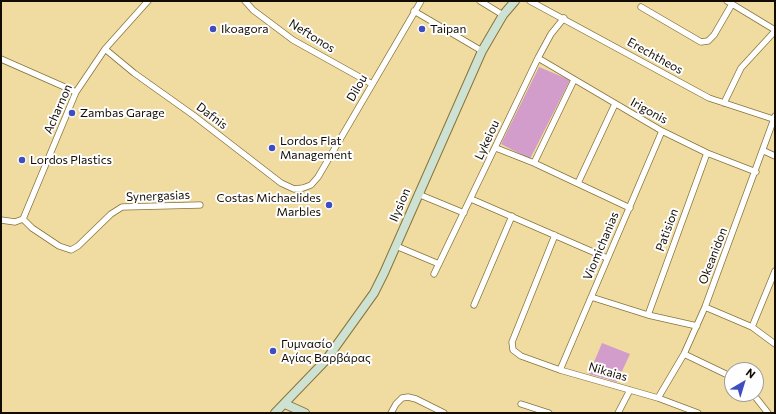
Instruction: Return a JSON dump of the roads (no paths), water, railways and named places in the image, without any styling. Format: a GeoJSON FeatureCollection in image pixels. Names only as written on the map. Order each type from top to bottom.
{"type":"FeatureCollection","features":[{"type":"Feature","properties":{"kind":"street","name":"Acharnon"},"geometry":{"type":"LineString","coordinates":[[23,219],[76,92],[105,49],[148,1]]}},
{"type":"Feature","properties":{"kind":"street","name":"Neftonos"},"geometry":{"type":"LineString","coordinates":[[245,1],[293,40],[372,84]]}},
{"type":"Feature","properties":{"kind":"street","name":"Dilou"},"geometry":{"type":"LineString","coordinates":[[310,185],[318,178],[420,1]]}},
{"type":"Feature","properties":{"kind":"street"},"geometry":{"type":"LineString","coordinates":[[480,1],[503,15]]}},
{"type":"Feature","properties":{"kind":"street","name":"Ilysion"},"geometry":{"type":"LineString","coordinates":[[275,413],[326,360],[345,336],[374,293],[482,51],[503,15],[515,1]]}},
{"type":"Feature","properties":{"kind":"street","name":"Erechtheos"},"geometry":{"type":"LineString","coordinates":[[530,1],[564,18],[709,98],[774,118]]}},
{"type":"Feature","properties":{"kind":"street"},"geometry":{"type":"LineString","coordinates":[[641,7],[701,42],[708,41],[714,35],[730,2],[775,30],[741,68],[724,103]]}},
{"type":"Feature","properties":{"kind":"street"},"geometry":{"type":"LineString","coordinates":[[414,11],[482,51]]}},
{"type":"Feature","properties":{"kind":"street","name":"Lykeiou"},"geometry":{"type":"LineString","coordinates":[[434,274],[496,148],[538,58],[551,34],[564,18]]}},
{"type":"Feature","properties":{"kind":"street","name":"Dafnis"},"geometry":{"type":"LineString","coordinates":[[105,49],[134,73],[193,115],[281,183],[294,189],[303,188],[310,185]]}},
{"type":"Feature","properties":{"kind":"street","name":"Irigonis"},"geometry":{"type":"LineString","coordinates":[[538,58],[662,131],[707,152],[756,172]]}},
{"type":"Feature","properties":{"kind":"street"},"geometry":{"type":"LineString","coordinates":[[1,59],[76,92]]}},
{"type":"Feature","properties":{"kind":"street"},"geometry":{"type":"LineString","coordinates":[[534,163],[574,80]]}},
{"type":"Feature","properties":{"kind":"street"},"geometry":{"type":"LineString","coordinates":[[578,183],[615,104]]}},
{"type":"Feature","properties":{"kind":"street","name":"Okeanidon"},"geometry":{"type":"LineString","coordinates":[[658,398],[684,354],[705,307],[764,151],[774,118]]}},
{"type":"Feature","properties":{"kind":"street","name":"Viomichanias"},"geometry":{"type":"LineString","coordinates":[[560,370],[662,131]]}},
{"type":"Feature","properties":{"kind":"street"},"geometry":{"type":"LineString","coordinates":[[496,148],[534,163],[630,208]]}},
{"type":"Feature","properties":{"kind":"street"},"geometry":{"type":"LineString","coordinates":[[764,151],[775,156]]}},
{"type":"Feature","properties":{"kind":"street","name":"Patision"},"geometry":{"type":"LineString","coordinates":[[648,315],[707,152]]}},
{"type":"Feature","properties":{"kind":"street"},"geometry":{"type":"LineString","coordinates":[[418,194],[464,213]]}},
{"type":"Feature","properties":{"kind":"street"},"geometry":{"type":"LineString","coordinates":[[471,198],[607,258]]}},
{"type":"Feature","properties":{"kind":"street","name":"Synergasias"},"geometry":{"type":"LineString","coordinates":[[23,219],[32,228],[60,246],[71,250],[78,246],[111,214],[122,207],[200,206]]}},
{"type":"Feature","properties":{"kind":"street"},"geometry":{"type":"LineString","coordinates":[[474,305],[512,216]]}},
{"type":"Feature","properties":{"kind":"street"},"geometry":{"type":"LineString","coordinates":[[1,220],[7,222],[23,219]]}},
{"type":"Feature","properties":{"kind":"street","name":"Nikaias"},"geometry":{"type":"LineString","coordinates":[[555,235],[512,342],[513,350],[521,356],[560,370],[658,398],[698,413]]}},
{"type":"Feature","properties":{"kind":"street"},"geometry":{"type":"LineString","coordinates":[[396,246],[439,264]]}},
{"type":"Feature","properties":{"kind":"street"},"geometry":{"type":"LineString","coordinates":[[752,327],[775,271]]}},
{"type":"Feature","properties":{"kind":"street"},"geometry":{"type":"LineString","coordinates":[[591,297],[648,315],[697,326]]}},
{"type":"Feature","properties":{"kind":"street"},"geometry":{"type":"LineString","coordinates":[[705,307],[752,327],[775,344]]}},
{"type":"Feature","properties":{"kind":"street"},"geometry":{"type":"LineString","coordinates":[[684,354],[724,373]]}},
{"type":"Feature","properties":{"kind":"street"},"geometry":{"type":"LineString","coordinates":[[618,413],[630,390]]}},
{"type":"Feature","properties":{"kind":"street"},"geometry":{"type":"LineString","coordinates":[[391,413],[396,404],[402,398],[408,397],[416,398],[444,413]]}},
{"type":"Feature","properties":{"kind":"street"},"geometry":{"type":"LineString","coordinates":[[759,402],[768,413]]}},
{"type":"Feature","properties":{"kind":"street"},"geometry":{"type":"LineString","coordinates":[[285,404],[305,413]]}},
{"type":"Feature","properties":{"kind":"street"},"geometry":{"type":"LineString","coordinates":[[521,404],[549,413]]}},
{"type":"Feature","properties":{"kind":"place","name":"Ikoagora"},"geometry":{"type":"Point","coordinates":[213,29]}},
{"type":"Feature","properties":{"kind":"place","name":"Taipan"},"geometry":{"type":"Point","coordinates":[422,29]}},
{"type":"Feature","properties":{"kind":"place","name":"Zambas Garage"},"geometry":{"type":"Point","coordinates":[72,113]}},
{"type":"Feature","properties":{"kind":"place","name":"Lordos Flat Management"},"geometry":{"type":"Point","coordinates":[272,148]}},
{"type":"Feature","properties":{"kind":"place","name":"Lordos Plastics"},"geometry":{"type":"Point","coordinates":[22,160]}},
{"type":"Feature","properties":{"kind":"place","name":"Costas Michaelides Marbles"},"geometry":{"type":"Point","coordinates":[329,205]}},
{"type":"Feature","properties":{"kind":"place","name":"Γυμνασίο Αγίας Βαρβάρας"},"geometry":{"type":"Point","coordinates":[273,351]}}]}
